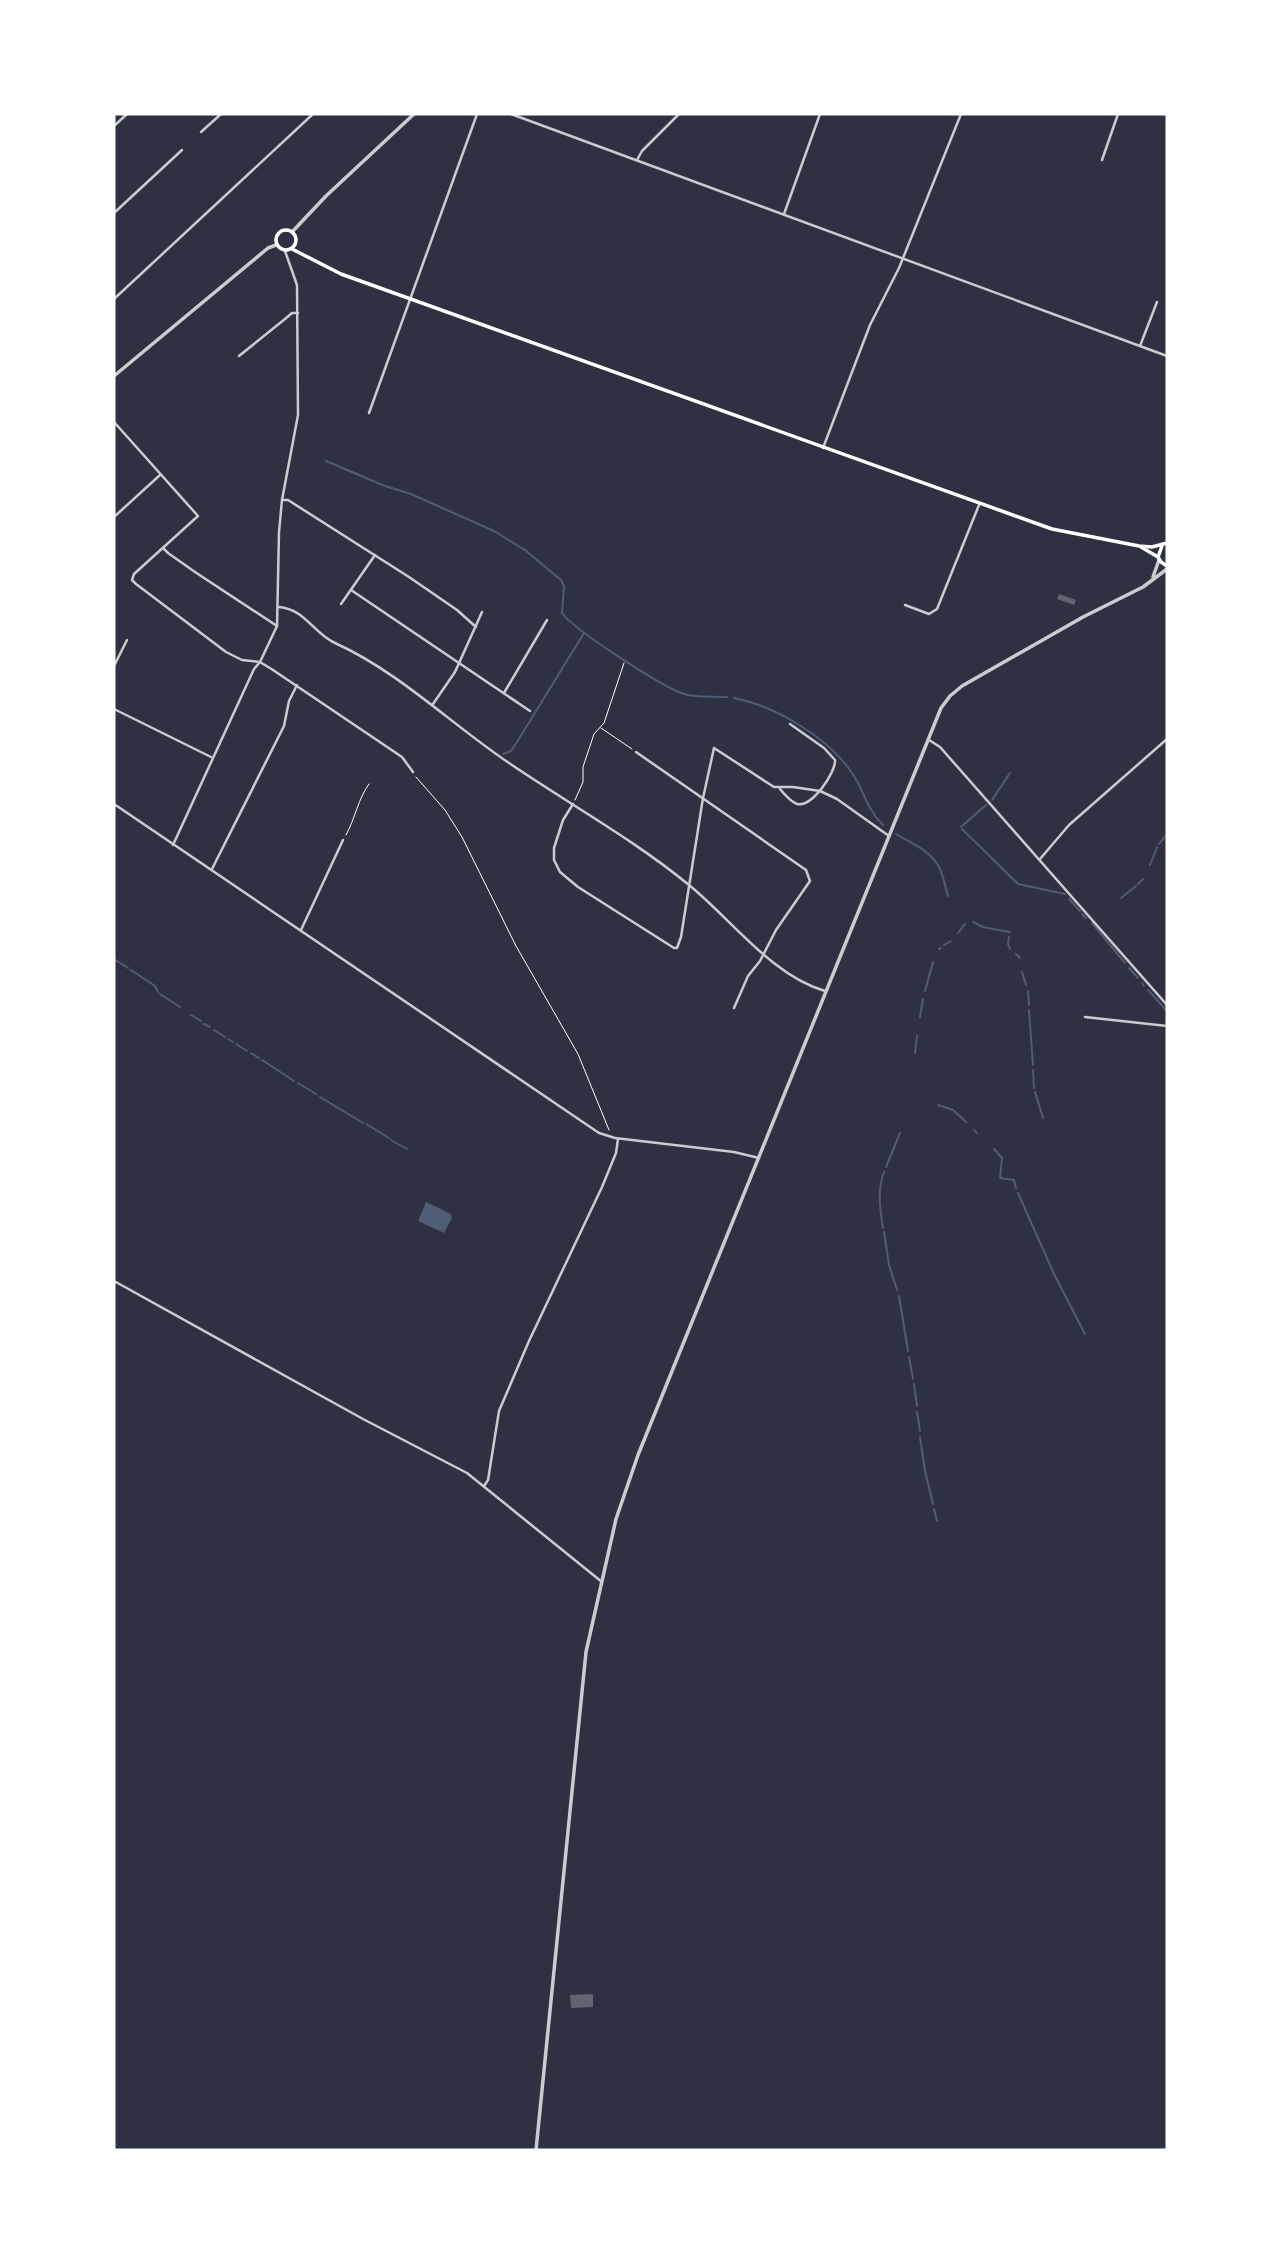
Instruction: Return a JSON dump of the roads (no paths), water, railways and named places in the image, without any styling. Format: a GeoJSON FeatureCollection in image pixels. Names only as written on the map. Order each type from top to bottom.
{"type":"FeatureCollection","features":[{"type":"Feature","properties":{"kind":"main road"},"geometry":{"type":"LineString","coordinates":[[286,230],[292,232],[296,240],[292,248],[285,251],[276,245],[278,233],[286,230]]}},
{"type":"Feature","properties":{"kind":"main road"},"geometry":{"type":"LineString","coordinates":[[292,248],[341,274],[979,505],[1052,529],[1139,546],[1165,544]]}},
{"type":"Feature","properties":{"kind":"main road"},"geometry":{"type":"LineString","coordinates":[[1159,559],[1160,549],[1165,544]]}},
{"type":"Feature","properties":{"kind":"main road"},"geometry":{"type":"LineString","coordinates":[[1139,546],[1167,567]]}},
{"type":"Feature","properties":{"kind":"street"},"geometry":{"type":"LineString","coordinates":[[114,126],[127,114]]}},
{"type":"Feature","properties":{"kind":"street"},"geometry":{"type":"LineString","coordinates":[[201,132],[221,114]]}},
{"type":"Feature","properties":{"kind":"street"},"geometry":{"type":"LineString","coordinates":[[114,299],[313,114]]}},
{"type":"Feature","properties":{"kind":"street"},"geometry":{"type":"LineString","coordinates":[[292,232],[406,117],[414,114]]}},
{"type":"Feature","properties":{"kind":"street"},"geometry":{"type":"LineString","coordinates":[[369,413],[477,114]]}},
{"type":"Feature","properties":{"kind":"street"},"geometry":{"type":"LineString","coordinates":[[511,114],[1167,356]]}},
{"type":"Feature","properties":{"kind":"street"},"geometry":{"type":"LineString","coordinates":[[524,118],[526,114]]}},
{"type":"Feature","properties":{"kind":"street"},"geometry":{"type":"LineString","coordinates":[[637,160],[642,151],[679,114]]}},
{"type":"Feature","properties":{"kind":"street"},"geometry":{"type":"LineString","coordinates":[[784,214],[820,114]]}},
{"type":"Feature","properties":{"kind":"street"},"geometry":{"type":"LineString","coordinates":[[823,448],[870,325],[903,258],[961,114]]}},
{"type":"Feature","properties":{"kind":"street"},"geometry":{"type":"LineString","coordinates":[[1102,160],[1118,114]]}},
{"type":"Feature","properties":{"kind":"street"},"geometry":{"type":"LineString","coordinates":[[114,213],[182,150]]}},
{"type":"Feature","properties":{"kind":"street"},"geometry":{"type":"LineString","coordinates":[[114,376],[216,290],[268,248],[276,245]]}},
{"type":"Feature","properties":{"kind":"street"},"geometry":{"type":"LineString","coordinates":[[173,845],[254,669],[277,626],[282,500],[298,415],[297,285],[285,251]]}},
{"type":"Feature","properties":{"kind":"street"},"geometry":{"type":"LineString","coordinates":[[1140,346],[1157,302]]}},
{"type":"Feature","properties":{"kind":"street"},"geometry":{"type":"LineString","coordinates":[[240,356],[292,313],[298,313]]}},
{"type":"Feature","properties":{"kind":"street"},"geometry":{"type":"LineString","coordinates":[[114,422],[198,516],[134,574],[132,579],[136,584],[226,652],[242,660],[260,662],[297,685],[402,757],[413,772]]}},
{"type":"Feature","properties":{"kind":"street"},"geometry":{"type":"LineString","coordinates":[[114,517],[160,475]]}},
{"type":"Feature","properties":{"kind":"street"},"geometry":{"type":"LineString","coordinates":[[282,500],[288,500],[375,555],[445,601],[476,627]]}},
{"type":"Feature","properties":{"kind":"street"},"geometry":{"type":"LineString","coordinates":[[905,605],[929,614],[937,609],[979,505]]}},
{"type":"Feature","properties":{"kind":"street"},"geometry":{"type":"LineString","coordinates":[[163,548],[277,626]]}},
{"type":"Feature","properties":{"kind":"street"},"geometry":{"type":"LineString","coordinates":[[341,604],[375,555]]}},
{"type":"Feature","properties":{"kind":"street"},"geometry":{"type":"LineString","coordinates":[[1152,579],[1159,559]]}},
{"type":"Feature","properties":{"kind":"street"},"geometry":{"type":"LineString","coordinates":[[536,2150],[581,1686],[588,1638],[612,1535],[627,1485],[941,708],[958,689],[1083,617],[1143,587],[1167,567]]}},
{"type":"Feature","properties":{"kind":"street"},"geometry":{"type":"LineString","coordinates":[[351,590],[530,711]]}},
{"type":"Feature","properties":{"kind":"street"},"geometry":{"type":"LineString","coordinates":[[279,607],[295,610],[325,638],[348,648],[432,705],[508,762],[649,855],[690,886],[762,954],[811,988],[825,992]]}},
{"type":"Feature","properties":{"kind":"street"},"geometry":{"type":"LineString","coordinates":[[432,705],[460,663],[482,612]]}},
{"type":"Feature","properties":{"kind":"street"},"geometry":{"type":"LineString","coordinates":[[504,693],[547,621]]}},
{"type":"Feature","properties":{"kind":"street"},"geometry":{"type":"LineString","coordinates":[[114,666],[127,640]]}},
{"type":"Feature","properties":{"kind":"street"},"geometry":{"type":"LineString","coordinates":[[211,870],[284,726],[289,701],[297,685]]}},
{"type":"Feature","properties":{"kind":"street"},"geometry":{"type":"LineString","coordinates":[[114,709],[212,758]]}},
{"type":"Feature","properties":{"kind":"street"},"geometry":{"type":"LineString","coordinates":[[779,788],[788,799],[801,804],[820,791],[834,768],[835,760],[824,748],[790,724]]}},
{"type":"Feature","properties":{"kind":"street"},"geometry":{"type":"LineString","coordinates":[[928,739],[940,747],[1167,1004]]}},
{"type":"Feature","properties":{"kind":"street"},"geometry":{"type":"LineString","coordinates":[[1039,860],[1069,825],[1167,739]]}},
{"type":"Feature","properties":{"kind":"street"},"geometry":{"type":"LineString","coordinates":[[573,804],[562,820],[554,848],[554,860],[558,869],[578,887],[671,947],[677,948],[690,886],[703,798],[715,748],[768,784],[779,788],[820,791],[837,799],[889,836]]}},
{"type":"Feature","properties":{"kind":"street"},"geometry":{"type":"LineString","coordinates":[[635,752],[810,875],[810,881],[748,976],[734,1008]]}},
{"type":"Feature","properties":{"kind":"street"},"geometry":{"type":"LineString","coordinates":[[114,804],[580,1121],[607,1136],[734,1152],[759,1158]]}},
{"type":"Feature","properties":{"kind":"street"},"geometry":{"type":"LineString","coordinates":[[300,930],[343,840]]}},
{"type":"Feature","properties":{"kind":"street"},"geometry":{"type":"LineString","coordinates":[[1085,1017],[1167,1026]]}},
{"type":"Feature","properties":{"kind":"street"},"geometry":{"type":"LineString","coordinates":[[484,1486],[488,1480],[499,1411],[505,1394],[602,1187],[616,1153],[618,1139]]}},
{"type":"Feature","properties":{"kind":"street"},"geometry":{"type":"LineString","coordinates":[[114,1281],[351,1413],[464,1471],[602,1582]]}},
{"type":"Feature","properties":{"kind":"water"},"geometry":{"type":"Polygon","coordinates":[[[426,1202],[451,1214],[452,1218],[444,1233],[418,1221],[426,1202]]]}},
{"type":"Feature","properties":{"kind":"waterway"},"geometry":{"type":"LineString","coordinates":[[326,461],[411,494],[494,531],[525,550],[561,580],[564,586],[562,613],[601,645],[684,694],[727,697]]}},
{"type":"Feature","properties":{"kind":"waterway"},"geometry":{"type":"LineString","coordinates":[[503,754],[511,751],[584,633]]}},
{"type":"Feature","properties":{"kind":"waterway"},"geometry":{"type":"LineString","coordinates":[[734,698],[783,716],[829,747],[852,773],[873,813],[883,825]]}},
{"type":"Feature","properties":{"kind":"waterway"},"geometry":{"type":"LineString","coordinates":[[992,800],[1010,773]]}},
{"type":"Feature","properties":{"kind":"waterway"},"geometry":{"type":"LineString","coordinates":[[961,827],[986,805]]}},
{"type":"Feature","properties":{"kind":"waterway"},"geometry":{"type":"LineString","coordinates":[[962,829],[1018,884],[1065,894]]}},
{"type":"Feature","properties":{"kind":"waterway"},"geometry":{"type":"LineString","coordinates":[[896,834],[932,857],[940,869],[948,896]]}},
{"type":"Feature","properties":{"kind":"waterway"},"geometry":{"type":"LineString","coordinates":[[1159,844],[1167,834]]}},
{"type":"Feature","properties":{"kind":"waterway"},"geometry":{"type":"LineString","coordinates":[[1150,865],[1157,847]]}},
{"type":"Feature","properties":{"kind":"waterway"},"geometry":{"type":"LineString","coordinates":[[1138,884],[1143,879]]}},
{"type":"Feature","properties":{"kind":"waterway"},"geometry":{"type":"LineString","coordinates":[[1121,898],[1136,886]]}},
{"type":"Feature","properties":{"kind":"waterway"},"geometry":{"type":"LineString","coordinates":[[1069,899],[1080,911]]}},
{"type":"Feature","properties":{"kind":"waterway"},"geometry":{"type":"LineString","coordinates":[[1082,914],[1086,918]]}},
{"type":"Feature","properties":{"kind":"waterway"},"geometry":{"type":"LineString","coordinates":[[973,922],[983,927],[1010,932]]}},
{"type":"Feature","properties":{"kind":"waterway"},"geometry":{"type":"LineString","coordinates":[[1092,923],[1125,963]]}},
{"type":"Feature","properties":{"kind":"waterway"},"geometry":{"type":"LineString","coordinates":[[958,933],[965,924]]}},
{"type":"Feature","properties":{"kind":"waterway"},"geometry":{"type":"LineString","coordinates":[[1009,937],[1010,949]]}},
{"type":"Feature","properties":{"kind":"waterway"},"geometry":{"type":"LineString","coordinates":[[944,945],[951,941]]}},
{"type":"Feature","properties":{"kind":"waterway"},"geometry":{"type":"LineString","coordinates":[[1016,954],[1020,958]]}},
{"type":"Feature","properties":{"kind":"waterway"},"geometry":{"type":"LineString","coordinates":[[114,959],[128,968]]}},
{"type":"Feature","properties":{"kind":"waterway"},"geometry":{"type":"LineString","coordinates":[[925,991],[933,962]]}},
{"type":"Feature","properties":{"kind":"waterway"},"geometry":{"type":"LineString","coordinates":[[1129,968],[1138,978]]}},
{"type":"Feature","properties":{"kind":"waterway"},"geometry":{"type":"LineString","coordinates":[[131,970],[155,986],[158,992]]}},
{"type":"Feature","properties":{"kind":"waterway"},"geometry":{"type":"LineString","coordinates":[[1022,972],[1026,985]]}},
{"type":"Feature","properties":{"kind":"waterway"},"geometry":{"type":"LineString","coordinates":[[1148,990],[1167,1011]]}},
{"type":"Feature","properties":{"kind":"waterway"},"geometry":{"type":"LineString","coordinates":[[1028,991],[1029,1005]]}},
{"type":"Feature","properties":{"kind":"waterway"},"geometry":{"type":"LineString","coordinates":[[160,994],[180,1007]]}},
{"type":"Feature","properties":{"kind":"waterway"},"geometry":{"type":"LineString","coordinates":[[920,1017],[923,999]]}},
{"type":"Feature","properties":{"kind":"waterway"},"geometry":{"type":"LineString","coordinates":[[1029,1010],[1033,1065]]}},
{"type":"Feature","properties":{"kind":"waterway"},"geometry":{"type":"LineString","coordinates":[[191,1015],[201,1021]]}},
{"type":"Feature","properties":{"kind":"waterway"},"geometry":{"type":"LineString","coordinates":[[204,1024],[210,1027]]}},
{"type":"Feature","properties":{"kind":"waterway"},"geometry":{"type":"LineString","coordinates":[[214,1030],[225,1037]]}},
{"type":"Feature","properties":{"kind":"waterway"},"geometry":{"type":"LineString","coordinates":[[915,1053],[917,1036]]}},
{"type":"Feature","properties":{"kind":"waterway"},"geometry":{"type":"LineString","coordinates":[[228,1039],[233,1042]]}},
{"type":"Feature","properties":{"kind":"waterway"},"geometry":{"type":"LineString","coordinates":[[236,1044],[247,1051]]}},
{"type":"Feature","properties":{"kind":"waterway"},"geometry":{"type":"LineString","coordinates":[[251,1053],[259,1058]]}},
{"type":"Feature","properties":{"kind":"waterway"},"geometry":{"type":"LineString","coordinates":[[262,1060],[294,1081]]}},
{"type":"Feature","properties":{"kind":"waterway"},"geometry":{"type":"LineString","coordinates":[[1033,1070],[1034,1088]]}},
{"type":"Feature","properties":{"kind":"waterway"},"geometry":{"type":"LineString","coordinates":[[298,1083],[316,1094]]}},
{"type":"Feature","properties":{"kind":"waterway"},"geometry":{"type":"LineString","coordinates":[[1035,1092],[1043,1118]]}},
{"type":"Feature","properties":{"kind":"waterway"},"geometry":{"type":"LineString","coordinates":[[320,1097],[363,1123]]}},
{"type":"Feature","properties":{"kind":"waterway"},"geometry":{"type":"LineString","coordinates":[[938,1105],[953,1110],[966,1122]]}},
{"type":"Feature","properties":{"kind":"waterway"},"geometry":{"type":"LineString","coordinates":[[366,1124],[389,1138]]}},
{"type":"Feature","properties":{"kind":"waterway"},"geometry":{"type":"LineString","coordinates":[[974,1130],[977,1133]]}},
{"type":"Feature","properties":{"kind":"waterway"},"geometry":{"type":"LineString","coordinates":[[886,1167],[900,1133]]}},
{"type":"Feature","properties":{"kind":"waterway"},"geometry":{"type":"LineString","coordinates":[[391,1140],[407,1149]]}},
{"type":"Feature","properties":{"kind":"waterway"},"geometry":{"type":"LineString","coordinates":[[994,1149],[1002,1158],[1000,1178],[1014,1180],[1016,1188]]}},
{"type":"Feature","properties":{"kind":"waterway"},"geometry":{"type":"LineString","coordinates":[[883,1228],[880,1193],[884,1172]]}},
{"type":"Feature","properties":{"kind":"waterway"},"geometry":{"type":"LineString","coordinates":[[1018,1193],[1054,1274],[1085,1334]]}},
{"type":"Feature","properties":{"kind":"waterway"},"geometry":{"type":"LineString","coordinates":[[884,1232],[889,1265],[897,1290]]}},
{"type":"Feature","properties":{"kind":"waterway"},"geometry":{"type":"LineString","coordinates":[[899,1296],[908,1351]]}},
{"type":"Feature","properties":{"kind":"waterway"},"geometry":{"type":"LineString","coordinates":[[909,1357],[913,1379]]}},
{"type":"Feature","properties":{"kind":"waterway"},"geometry":{"type":"LineString","coordinates":[[914,1384],[917,1406]]}},
{"type":"Feature","properties":{"kind":"waterway"},"geometry":{"type":"LineString","coordinates":[[917,1412],[920,1431]]}},
{"type":"Feature","properties":{"kind":"waterway"},"geometry":{"type":"LineString","coordinates":[[920,1437],[933,1504]]}},
{"type":"Feature","properties":{"kind":"waterway"},"geometry":{"type":"LineString","coordinates":[[934,1509],[937,1521]]}}]}
